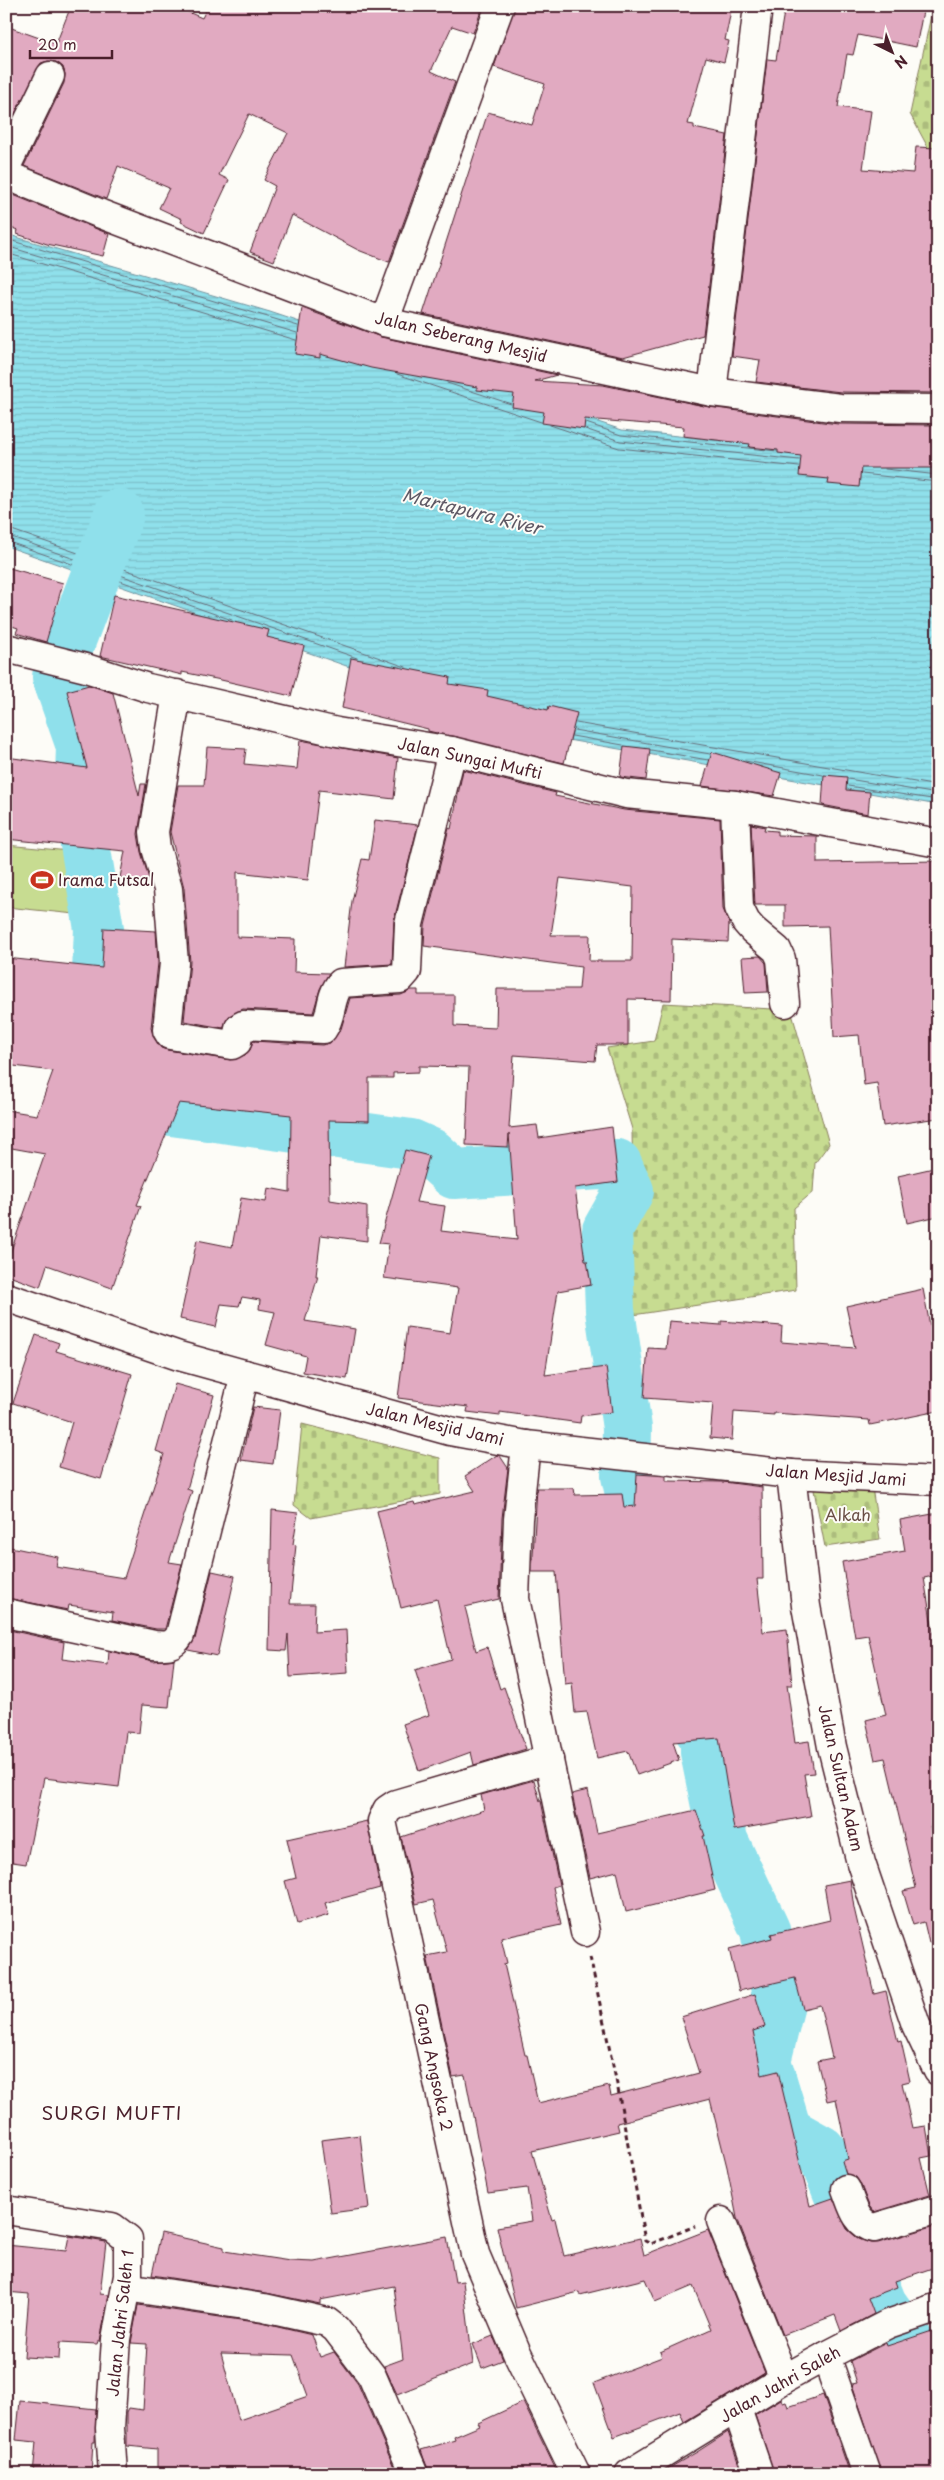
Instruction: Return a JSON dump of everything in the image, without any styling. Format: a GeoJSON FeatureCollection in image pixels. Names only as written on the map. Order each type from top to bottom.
{"type":"FeatureCollection","features":[{"type":"Feature","properties":{"kind":"street"},"geometry":{"type":"LineString","coordinates":[[384,322],[500,6]]}},
{"type":"Feature","properties":{"kind":"street"},"geometry":{"type":"LineString","coordinates":[[712,392],[758,6]]}},
{"type":"Feature","properties":{"kind":"street"},"geometry":{"type":"LineString","coordinates":[[6,167],[50,76]]}},
{"type":"Feature","properties":{"kind":"street","name":"Jalan Seberang Mesjid"},"geometry":{"type":"LineString","coordinates":[[6,175],[101,214],[384,322],[712,392],[840,408],[938,409]]}},
{"type":"Feature","properties":{"kind":"street","name":"Jalan Sungai Mufti"},"geometry":{"type":"LineString","coordinates":[[6,648],[177,694],[337,732],[452,751],[626,794],[735,805],[938,843]]}},
{"type":"Feature","properties":{"kind":"street"},"geometry":{"type":"LineString","coordinates":[[177,694],[154,832],[170,903],[174,963],[167,1030],[170,1035],[232,1045],[237,1042],[239,1028],[243,1025],[323,1029],[328,1022],[336,989],[341,983],[400,979],[404,975],[407,971],[408,924],[452,751]]}},
{"type":"Feature","properties":{"kind":"street"},"geometry":{"type":"LineString","coordinates":[[735,805],[739,908],[746,922],[753,930],[777,950],[781,959],[785,1003]]}},
{"type":"Feature","properties":{"kind":"street","name":"Jalan Mesjid Jami"},"geometry":{"type":"LineString","coordinates":[[6,1297],[179,1356],[450,1431],[526,1445],[791,1474],[938,1481]]}},
{"type":"Feature","properties":{"kind":"street"},"geometry":{"type":"LineString","coordinates":[[6,1613],[154,1645],[168,1646],[175,1642],[182,1629],[245,1374]]}},
{"type":"Feature","properties":{"kind":"street"},"geometry":{"type":"LineString","coordinates":[[526,1445],[518,1519],[514,1599],[585,1932]]}},
{"type":"Feature","properties":{"kind":"street","name":"Jalan Sultan Adam"},"geometry":{"type":"LineString","coordinates":[[791,1474],[806,1606],[832,1747],[861,1863],[916,2025],[938,2071]]}},
{"type":"Feature","properties":{"kind":"street","name":"Gang Angsoka 2"},"geometry":{"type":"LineString","coordinates":[[549,1759],[396,1804],[387,1810],[382,1822],[475,2254],[517,2353],[576,2474]]}},
{"type":"Feature","properties":{"kind":"street"},"geometry":{"type":"LineString","coordinates":[[846,2189],[858,2219],[866,2227],[874,2228],[938,2209]]}},
{"type":"Feature","properties":{"kind":"street","name":"Jalan Jahri Saleh 1"},"geometry":{"type":"LineString","coordinates":[[6,2210],[112,2227],[120,2231],[128,2239],[130,2249],[126,2288],[116,2339],[110,2428],[113,2474]]}},
{"type":"Feature","properties":{"kind":"street"},"geometry":{"type":"LineString","coordinates":[[721,2221],[784,2379]]}},
{"type":"Feature","properties":{"kind":"street"},"geometry":{"type":"LineString","coordinates":[[126,2288],[264,2308],[327,2322],[336,2329],[372,2376],[414,2474]]}},
{"type":"Feature","properties":{"kind":"street","name":"Jalan Jahri Saleh"},"geometry":{"type":"LineString","coordinates":[[629,2474],[784,2379],[826,2356],[888,2324],[926,2312]]}},
{"type":"Feature","properties":{"kind":"street"},"geometry":{"type":"LineString","coordinates":[[826,2356],[867,2474]]}},
{"type":"Feature","properties":{"kind":"street"},"geometry":{"type":"LineString","coordinates":[[737,2409],[759,2474]]}},
{"type":"Feature","properties":{"kind":"path"},"geometry":{"type":"LineString","coordinates":[[585,1932],[618,2089],[645,2241],[651,2244],[714,2218],[721,2221]]}},
{"type":"Feature","properties":{"kind":"green space"},"geometry":{"type":"Polygon","coordinates":[[[933,6],[938,6],[938,166],[910,114],[933,6]]]}},
{"type":"Feature","properties":{"kind":"green space","name":"Irama Futsal"},"geometry":{"type":"Polygon","coordinates":[[[6,845],[80,852],[75,914],[6,907],[6,845]]]}},
{"type":"Feature","properties":{"kind":"green space"},"geometry":{"type":"Polygon","coordinates":[[[663,1003],[791,1010],[829,1144],[815,1163],[813,1192],[794,1208],[796,1290],[633,1315],[615,1215],[633,1189],[632,1129],[607,1048],[654,1041],[663,1003]]]}},
{"type":"Feature","properties":{"kind":"green space"},"geometry":{"type":"Polygon","coordinates":[[[302,1424],[440,1458],[440,1494],[311,1518],[294,1505],[302,1424]]]}},
{"type":"Feature","properties":{"kind":"green space","name":"Alkah"},"geometry":{"type":"Polygon","coordinates":[[[871,1481],[880,1539],[825,1547],[814,1490],[820,1482],[871,1481]]]}},
{"type":"Feature","properties":{"kind":"water","name":"Martapura River"},"geometry":{"type":"Polygon","coordinates":[[[6,234],[270,312],[622,430],[938,464],[938,805],[545,736],[6,546],[6,234]]]}},
{"type":"Feature","properties":{"kind":"building"},"geometry":{"type":"Polygon","coordinates":[[[71,6],[174,6],[202,18],[208,6],[483,6],[473,33],[452,26],[431,71],[455,82],[389,262],[358,250],[292,215],[274,261],[250,252],[275,186],[264,180],[288,133],[249,114],[219,175],[229,180],[204,233],[181,222],[182,219],[159,208],[169,188],[118,166],[106,199],[24,166],[64,83],[65,74],[63,67],[56,62],[48,61],[41,63],[6,131],[6,26],[56,44],[71,6]]]}},
{"type":"Feature","properties":{"kind":"building"},"geometry":{"type":"Polygon","coordinates":[[[515,6],[732,6],[725,40],[729,41],[724,62],[706,57],[688,124],[694,125],[694,128],[727,135],[703,335],[623,357],[423,314],[488,112],[532,125],[545,84],[494,67],[515,6]]]}},
{"type":"Feature","properties":{"kind":"building"},"geometry":{"type":"Polygon","coordinates":[[[785,6],[924,6],[916,47],[858,35],[853,55],[847,54],[838,107],[871,111],[863,169],[913,173],[916,147],[938,148],[938,393],[841,392],[756,382],[760,360],[732,356],[767,59],[776,60],[785,6]]]}},
{"type":"Feature","properties":{"kind":"building"},"geometry":{"type":"Polygon","coordinates":[[[6,192],[109,234],[103,256],[47,244],[17,234],[18,230],[6,226],[6,192]]]}},
{"type":"Feature","properties":{"kind":"building"},"geometry":{"type":"Polygon","coordinates":[[[302,308],[381,337],[557,375],[535,381],[603,385],[709,407],[838,424],[938,425],[938,468],[861,468],[859,487],[828,484],[829,479],[799,476],[801,456],[778,453],[778,450],[749,447],[750,444],[683,436],[684,427],[585,419],[584,429],[542,423],[544,412],[512,407],[514,394],[477,390],[477,387],[371,368],[320,354],[320,358],[295,354],[302,308]]]}},
{"type":"Feature","properties":{"kind":"building"},"geometry":{"type":"Polygon","coordinates":[[[6,567],[63,583],[46,642],[16,633],[18,628],[6,624],[6,567]]]}},
{"type":"Feature","properties":{"kind":"building"},"geometry":{"type":"Polygon","coordinates":[[[114,595],[269,630],[267,637],[304,646],[291,696],[182,672],[182,675],[100,656],[114,595]]]}},
{"type":"Feature","properties":{"kind":"building"},"geometry":{"type":"Polygon","coordinates":[[[351,658],[450,677],[449,684],[488,690],[487,696],[548,710],[549,706],[577,713],[564,763],[428,731],[428,729],[342,708],[351,658]]]}},
{"type":"Feature","properties":{"kind":"building"},"geometry":{"type":"Polygon","coordinates":[[[89,685],[113,693],[139,796],[141,784],[146,784],[138,834],[150,882],[120,878],[125,851],[6,839],[6,757],[87,768],[67,691],[89,685]]]}},
{"type":"Feature","properties":{"kind":"building"},"geometry":{"type":"Polygon","coordinates":[[[300,740],[398,758],[394,799],[319,790],[308,880],[237,872],[237,937],[295,939],[294,972],[329,973],[320,989],[313,1013],[243,1009],[229,1016],[223,1028],[184,1021],[190,962],[184,888],[170,832],[178,785],[204,785],[207,747],[246,749],[244,764],[297,769],[300,740]]]}},
{"type":"Feature","properties":{"kind":"building"},"geometry":{"type":"Polygon","coordinates":[[[624,746],[650,749],[646,780],[620,777],[624,746]]]}},
{"type":"Feature","properties":{"kind":"building"},"geometry":{"type":"Polygon","coordinates":[[[712,752],[781,773],[774,796],[702,786],[712,752]]]}},
{"type":"Feature","properties":{"kind":"building"},"geometry":{"type":"Polygon","coordinates":[[[463,770],[556,793],[555,796],[624,810],[720,819],[723,909],[729,922],[728,942],[672,939],[671,1000],[628,999],[628,1045],[597,1045],[595,1061],[514,1055],[509,1128],[537,1125],[539,1138],[612,1127],[618,1182],[575,1188],[585,1261],[587,1261],[591,1285],[558,1291],[545,1375],[606,1367],[612,1412],[581,1416],[580,1423],[500,1412],[500,1416],[467,1412],[468,1407],[398,1398],[407,1327],[450,1333],[458,1288],[384,1278],[389,1244],[379,1243],[405,1150],[429,1156],[416,1202],[445,1206],[441,1231],[517,1240],[509,1134],[508,1147],[466,1145],[469,1067],[419,1066],[419,1072],[393,1073],[393,1078],[369,1078],[369,1121],[329,1120],[330,1200],[367,1206],[367,1241],[321,1235],[316,1276],[318,1276],[305,1321],[355,1329],[347,1379],[303,1372],[306,1356],[266,1345],[275,1312],[259,1309],[260,1300],[242,1297],[239,1306],[221,1304],[216,1327],[180,1319],[197,1240],[232,1247],[241,1198],[266,1202],[268,1188],[290,1192],[291,1115],[179,1103],[137,1205],[141,1206],[112,1288],[47,1265],[40,1287],[6,1275],[6,1265],[45,1154],[6,1147],[6,1110],[37,1115],[53,1071],[6,1065],[6,958],[102,968],[104,928],[156,931],[158,963],[151,1028],[154,1038],[161,1048],[167,1050],[230,1060],[245,1055],[250,1050],[253,1041],[322,1045],[330,1043],[341,1029],[350,998],[401,995],[411,990],[418,990],[418,995],[454,995],[454,1026],[496,1028],[497,989],[579,989],[581,967],[424,946],[425,926],[449,828],[451,829],[463,770]],[[560,878],[551,935],[590,935],[589,961],[632,961],[633,887],[560,878]]]}},
{"type":"Feature","properties":{"kind":"building"},"geometry":{"type":"Polygon","coordinates":[[[824,775],[847,777],[846,790],[870,792],[868,814],[822,805],[824,775]]]}},
{"type":"Feature","properties":{"kind":"building"},"geometry":{"type":"Polygon","coordinates":[[[375,820],[418,825],[394,920],[392,964],[344,967],[352,901],[362,859],[369,860],[375,820]]]}},
{"type":"Feature","properties":{"kind":"building"},"geometry":{"type":"Polygon","coordinates":[[[751,824],[765,827],[764,830],[777,831],[777,835],[817,836],[817,863],[938,861],[938,1118],[883,1126],[877,1083],[864,1085],[859,1035],[834,1037],[828,926],[785,927],[785,905],[755,905],[751,824]]]}},
{"type":"Feature","properties":{"kind":"building"},"geometry":{"type":"Polygon","coordinates":[[[760,956],[766,963],[768,992],[745,993],[742,957],[760,956]]]}},
{"type":"Feature","properties":{"kind":"building"},"geometry":{"type":"Polygon","coordinates":[[[938,1167],[938,1216],[907,1223],[898,1176],[938,1167]]]}},
{"type":"Feature","properties":{"kind":"building"},"geometry":{"type":"Polygon","coordinates":[[[923,1289],[930,1326],[938,1324],[938,1411],[870,1425],[869,1420],[734,1412],[732,1440],[710,1438],[713,1403],[644,1398],[648,1348],[666,1349],[669,1321],[721,1325],[721,1321],[782,1326],[781,1342],[855,1348],[846,1306],[923,1289]]]}},
{"type":"Feature","properties":{"kind":"building"},"geometry":{"type":"Polygon","coordinates":[[[36,1335],[59,1343],[56,1351],[132,1374],[101,1479],[59,1467],[72,1422],[13,1403],[36,1335]]]}},
{"type":"Feature","properties":{"kind":"building"},"geometry":{"type":"Polygon","coordinates":[[[175,1384],[214,1395],[187,1489],[192,1491],[169,1562],[182,1564],[165,1629],[156,1629],[112,1620],[113,1612],[69,1605],[68,1610],[6,1598],[6,1566],[10,1547],[58,1557],[56,1567],[124,1578],[164,1454],[156,1451],[175,1384]]]}},
{"type":"Feature","properties":{"kind":"building"},"geometry":{"type":"Polygon","coordinates":[[[253,1407],[280,1410],[273,1464],[241,1460],[253,1407]]]}},
{"type":"Feature","properties":{"kind":"building"},"geometry":{"type":"Polygon","coordinates":[[[497,1455],[500,1456],[508,1468],[502,1518],[499,1599],[465,1607],[476,1651],[487,1647],[500,1689],[504,1687],[526,1749],[474,1765],[471,1752],[419,1771],[403,1724],[429,1715],[415,1670],[451,1659],[437,1599],[401,1608],[377,1511],[414,1502],[415,1505],[475,1491],[465,1476],[497,1455]]]}},
{"type":"Feature","properties":{"kind":"building"},"geometry":{"type":"Polygon","coordinates":[[[637,1474],[666,1476],[666,1481],[724,1482],[762,1487],[763,1579],[757,1579],[763,1632],[787,1629],[792,1685],[787,1685],[795,1743],[809,1741],[814,1773],[804,1774],[811,1816],[734,1830],[719,1738],[673,1742],[679,1760],[637,1775],[628,1751],[597,1758],[587,1712],[575,1713],[572,1683],[565,1684],[556,1572],[532,1572],[537,1488],[574,1488],[575,1495],[622,1494],[624,1507],[635,1506],[637,1474]]]}},
{"type":"Feature","properties":{"kind":"building"},"geometry":{"type":"Polygon","coordinates":[[[272,1510],[298,1513],[293,1544],[296,1545],[290,1604],[315,1604],[314,1632],[346,1630],[348,1673],[290,1677],[288,1634],[286,1651],[269,1650],[272,1510]]]}},
{"type":"Feature","properties":{"kind":"building"},"geometry":{"type":"Polygon","coordinates":[[[938,1513],[938,1575],[924,1578],[938,1662],[938,1825],[930,1826],[938,1863],[938,1942],[929,1943],[924,1922],[913,1925],[903,1891],[916,1888],[885,1758],[875,1760],[866,1720],[886,1715],[868,1635],[855,1637],[842,1562],[905,1551],[900,1520],[938,1513]]]}},
{"type":"Feature","properties":{"kind":"building"},"geometry":{"type":"Polygon","coordinates":[[[212,1571],[235,1576],[217,1656],[188,1650],[195,1639],[212,1571]]]}},
{"type":"Feature","properties":{"kind":"building"},"geometry":{"type":"Polygon","coordinates":[[[9,1630],[64,1642],[62,1659],[108,1665],[109,1651],[153,1661],[174,1659],[169,1707],[142,1705],[139,1733],[126,1732],[119,1787],[44,1778],[26,1864],[6,1861],[6,1656],[9,1630]]]}},
{"type":"Feature","properties":{"kind":"building"},"geometry":{"type":"Polygon","coordinates":[[[534,1780],[541,1801],[559,1885],[553,1887],[561,1925],[501,1938],[507,1963],[504,1964],[538,2103],[609,2086],[611,2096],[699,2073],[681,2017],[755,1994],[765,2027],[753,2031],[762,2075],[778,2071],[810,2206],[833,2198],[847,2229],[859,2239],[870,2243],[878,2243],[938,2225],[938,2266],[895,2281],[897,2287],[868,2298],[874,2314],[841,2331],[835,2315],[783,2335],[737,2218],[727,2167],[710,2099],[617,2123],[619,2131],[532,2151],[552,2220],[555,2219],[564,2256],[640,2238],[644,2255],[708,2230],[765,2373],[684,2422],[680,2412],[614,2437],[594,2383],[662,2357],[660,2352],[711,2329],[693,2286],[655,2302],[645,2279],[580,2295],[579,2292],[516,2308],[497,2227],[532,2221],[527,2188],[488,2193],[465,2075],[453,2077],[427,1956],[447,1952],[433,1900],[416,1904],[401,1837],[484,1810],[481,1795],[534,1780]]]}},
{"type":"Feature","properties":{"kind":"building"},"geometry":{"type":"Polygon","coordinates":[[[588,1790],[597,1833],[696,1810],[705,1836],[703,1836],[715,1890],[626,1912],[617,1871],[590,1878],[572,1794],[588,1790]]]}},
{"type":"Feature","properties":{"kind":"building"},"geometry":{"type":"Polygon","coordinates":[[[367,1821],[380,1888],[325,1903],[329,1915],[297,1924],[285,1881],[296,1878],[287,1839],[367,1821]]]}},
{"type":"Feature","properties":{"kind":"building"},"geometry":{"type":"Polygon","coordinates":[[[850,1880],[854,1908],[874,1994],[886,1991],[898,2042],[901,2041],[910,2081],[902,2083],[912,2128],[926,2126],[931,2156],[921,2158],[930,2195],[874,2212],[869,2206],[860,2183],[856,2177],[846,2174],[842,2161],[848,2159],[836,2099],[827,2101],[817,2061],[832,2058],[820,2005],[803,2009],[795,1978],[739,1991],[729,1949],[772,1938],[771,1934],[830,1920],[824,1885],[850,1880]]]}},
{"type":"Feature","properties":{"kind":"building"},"geometry":{"type":"Polygon","coordinates":[[[360,2135],[369,2208],[331,2213],[321,2140],[360,2135]]]}},
{"type":"Feature","properties":{"kind":"building"},"geometry":{"type":"Polygon","coordinates":[[[161,2233],[224,2247],[224,2251],[290,2261],[314,2262],[447,2237],[455,2282],[463,2281],[473,2364],[397,2394],[384,2366],[403,2359],[394,2286],[320,2300],[320,2304],[266,2293],[152,2275],[161,2233]]]}},
{"type":"Feature","properties":{"kind":"building"},"geometry":{"type":"Polygon","coordinates":[[[69,2236],[106,2242],[100,2294],[109,2295],[100,2341],[97,2344],[60,2342],[59,2359],[24,2357],[29,2294],[6,2292],[6,2245],[66,2251],[69,2236]]]}},
{"type":"Feature","properties":{"kind":"building"},"geometry":{"type":"Polygon","coordinates":[[[138,2305],[261,2323],[312,2335],[320,2357],[334,2352],[358,2384],[397,2474],[157,2474],[157,2449],[127,2446],[127,2412],[129,2408],[143,2410],[147,2344],[131,2343],[138,2305]],[[221,2353],[239,2420],[308,2396],[293,2355],[221,2353]]]}},
{"type":"Feature","properties":{"kind":"building"},"geometry":{"type":"Polygon","coordinates":[[[938,2329],[938,2474],[882,2474],[852,2384],[857,2383],[850,2361],[886,2343],[887,2346],[938,2329]]]}},
{"type":"Feature","properties":{"kind":"building"},"geometry":{"type":"Polygon","coordinates":[[[493,2336],[503,2360],[482,2368],[473,2344],[493,2336]]]}},
{"type":"Feature","properties":{"kind":"building"},"geometry":{"type":"Polygon","coordinates":[[[823,2395],[850,2474],[774,2474],[755,2415],[781,2399],[783,2403],[786,2402],[788,2407],[823,2395]]]}},
{"type":"Feature","properties":{"kind":"building"},"geometry":{"type":"Polygon","coordinates":[[[20,2401],[96,2409],[95,2442],[93,2442],[91,2474],[33,2474],[36,2442],[16,2440],[20,2401]]]}},
{"type":"Feature","properties":{"kind":"building"},"geometry":{"type":"Polygon","coordinates":[[[523,2402],[558,2474],[429,2474],[421,2450],[455,2440],[454,2437],[480,2426],[478,2423],[523,2402]]]}},
{"type":"Feature","properties":{"kind":"building"},"geometry":{"type":"Polygon","coordinates":[[[728,2432],[742,2474],[659,2474],[697,2452],[728,2432]]]}},
{"type":"Feature","properties":{"kind":"waterway"},"geometry":{"type":"LineString","coordinates":[[72,1030],[96,994],[99,929],[79,808],[81,746],[57,677],[119,514]]}},
{"type":"Feature","properties":{"kind":"waterway"},"geometry":{"type":"LineString","coordinates":[[107,1102],[411,1144],[431,1153],[454,1174],[617,1164],[629,1191],[607,1230],[610,1310],[627,1428],[626,1476],[646,1564],[644,1574]]}},
{"type":"Feature","properties":{"kind":"waterway"},"geometry":{"type":"LineString","coordinates":[[667,1683],[705,1738],[705,1752],[723,1840],[765,1930],[779,2008],[766,2061],[787,2131],[821,2150],[882,2304],[938,2383]]}},
{"type":"Feature","properties":{"kind":"place","name":"Irama Futsal"},"geometry":{"type":"Point","coordinates":[42,880]}},
{"type":"Feature","properties":{"kind":"district","name":"SURGI MUFTI"},"geometry":{"type":"Point","coordinates":[112,2113]}}]}
